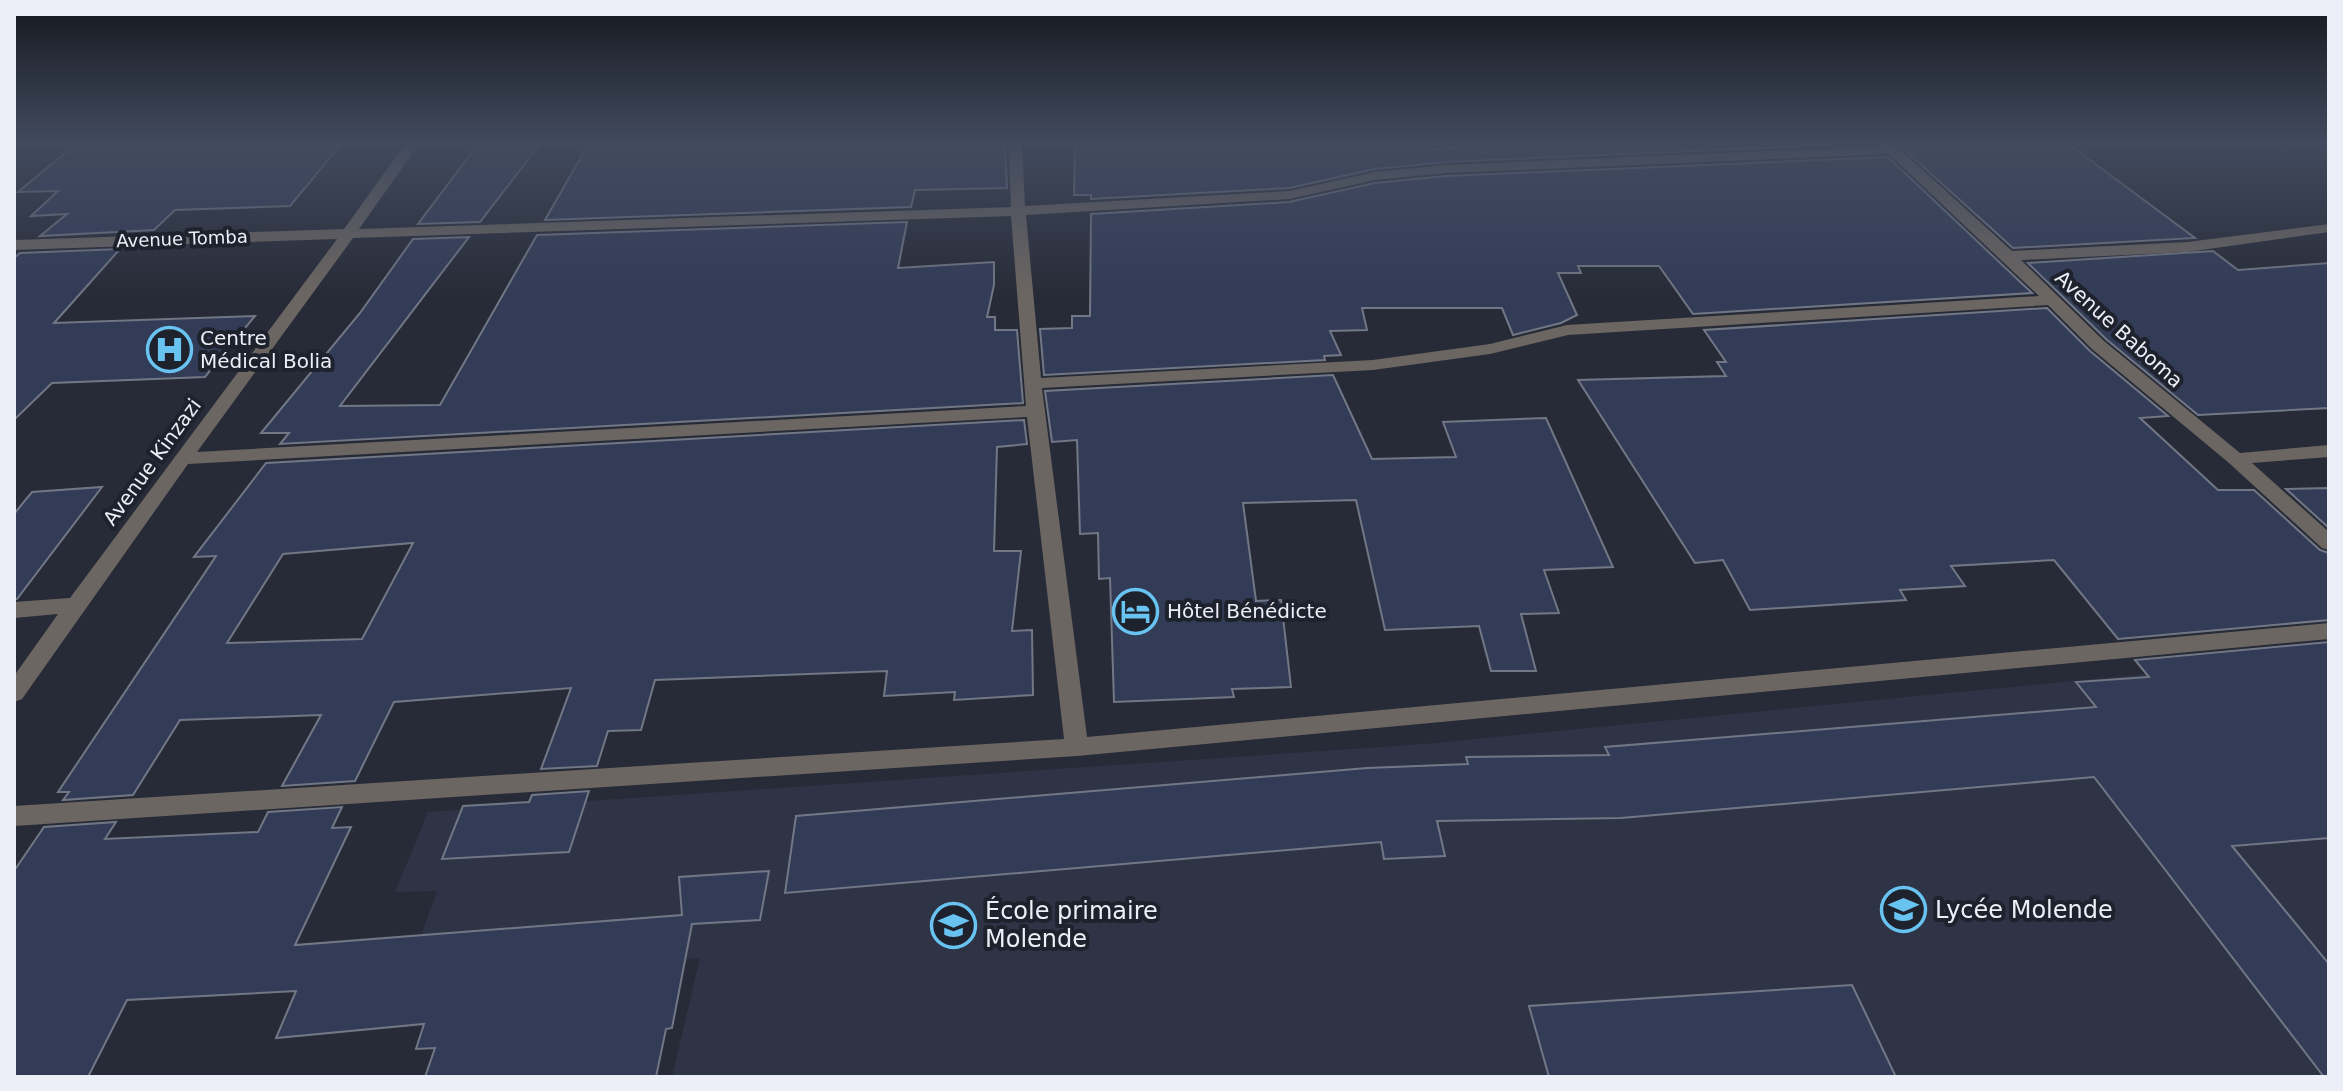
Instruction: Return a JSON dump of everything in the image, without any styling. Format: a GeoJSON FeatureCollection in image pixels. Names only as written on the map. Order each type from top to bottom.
{"type":"FeatureCollection","features":[{"type":"Feature","properties":{"kind":"street","name":"Avenue Kinzazi"},"geometry":{"type":"LineString","coordinates":[[14,693],[181,459],[377,194]]}},
{"type":"Feature","properties":{"kind":"street"},"geometry":{"type":"LineString","coordinates":[[1017,194],[1035,411],[1077,747]]}},
{"type":"Feature","properties":{"kind":"street","name":"Avenue Tomba"},"geometry":{"type":"LineString","coordinates":[[14,245],[1018,211],[1294,194]]}},
{"type":"Feature","properties":{"kind":"street","name":"Avenue Baboma"},"geometry":{"type":"LineString","coordinates":[[1940,194],[2098,345],[2236,459],[2329,543]]}},
{"type":"Feature","properties":{"kind":"street"},"geometry":{"type":"LineString","coordinates":[[2008,256],[2187,247],[2329,228]]}},
{"type":"Feature","properties":{"kind":"street"},"geometry":{"type":"LineString","coordinates":[[1034,383],[1378,368],[1476,353],[1567,330],[2052,300]]}},
{"type":"Feature","properties":{"kind":"street"},"geometry":{"type":"LineString","coordinates":[[181,459],[1035,411]]}},
{"type":"Feature","properties":{"kind":"street"},"geometry":{"type":"LineString","coordinates":[[2236,459],[2329,451]]}},
{"type":"Feature","properties":{"kind":"street"},"geometry":{"type":"LineString","coordinates":[[14,610],[75,605]]}},
{"type":"Feature","properties":{"kind":"street"},"geometry":{"type":"LineString","coordinates":[[14,816],[1077,747],[2329,631]]}},
{"type":"Feature","properties":{"kind":"shaded area"},"geometry":{"type":"Polygon","coordinates":[[[2329,656],[2329,1077],[672,1077],[700,958],[405,980],[437,891],[395,892],[428,812],[1424,744],[2329,656]]]}},
{"type":"Feature","properties":{"kind":"building"},"geometry":{"type":"Polygon","coordinates":[[[55,194],[300,194],[290,206],[175,210],[154,230],[40,236],[67,214],[31,216],[55,194]]]}},
{"type":"Feature","properties":{"kind":"building"},"geometry":{"type":"Polygon","coordinates":[[[441,194],[502,194],[480,222],[418,224],[441,194]]]}},
{"type":"Feature","properties":{"kind":"building"},"geometry":{"type":"Polygon","coordinates":[[[560,194],[914,194],[911,207],[545,220],[560,194]]]}},
{"type":"Feature","properties":{"kind":"building"},"geometry":{"type":"Polygon","coordinates":[[[1183,194],[1091,199],[1091,195],[1074,195],[1183,194]]]}},
{"type":"Feature","properties":{"kind":"building"},"geometry":{"type":"Polygon","coordinates":[[[1326,194],[1927,194],[2032,293],[1693,314],[1659,266],[1578,266],[1581,273],[1558,273],[1577,315],[1561,323],[1513,335],[1502,308],[1362,308],[1367,330],[1330,331],[1341,355],[1324,356],[1325,360],[1044,375],[1040,329],[1072,328],[1072,316],[1090,316],[1091,214],[1289,202],[1326,194]]]}},
{"type":"Feature","properties":{"kind":"building"},"geometry":{"type":"Polygon","coordinates":[[[1953,194],[2136,194],[2195,238],[2013,248],[1953,194]]]}},
{"type":"Feature","properties":{"kind":"building"},"geometry":{"type":"Polygon","coordinates":[[[907,222],[898,268],[994,262],[994,285],[987,317],[995,317],[995,330],[1017,330],[1023,403],[280,444],[289,433],[261,433],[360,313],[413,239],[469,237],[340,406],[440,405],[537,235],[907,222]]]}},
{"type":"Feature","properties":{"kind":"building"},"geometry":{"type":"Polygon","coordinates":[[[120,249],[54,323],[255,316],[205,377],[52,383],[14,420],[14,258],[20,253],[120,249]]]}},
{"type":"Feature","properties":{"kind":"building"},"geometry":{"type":"Polygon","coordinates":[[[2213,251],[2238,270],[2329,263],[2329,408],[2198,415],[2106,339],[2028,263],[2213,251]]]}},
{"type":"Feature","properties":{"kind":"building"},"geometry":{"type":"Polygon","coordinates":[[[2047,308],[2090,351],[2168,416],[2140,418],[2218,490],[2254,490],[2320,550],[2329,553],[2329,620],[2118,639],[2054,560],[1951,566],[1965,586],[1900,590],[1906,600],[1750,610],[1723,560],[1695,563],[1578,380],[1726,376],[1717,362],[1726,362],[1704,330],[2047,308]]]}},
{"type":"Feature","properties":{"kind":"building"},"geometry":{"type":"Polygon","coordinates":[[[1333,375],[1372,459],[1456,457],[1443,422],[1546,418],[1613,567],[1544,570],[1559,613],[1521,614],[1536,671],[1491,671],[1479,626],[1385,630],[1356,500],[1243,503],[1256,601],[1281,600],[1291,687],[1232,689],[1234,697],[1114,702],[1110,578],[1099,579],[1098,533],[1080,534],[1077,440],[1052,442],[1045,391],[1333,375]]]}},
{"type":"Feature","properties":{"kind":"building"},"geometry":{"type":"Polygon","coordinates":[[[1024,420],[1027,444],[997,447],[994,551],[1021,551],[1012,631],[1032,630],[1033,695],[954,700],[955,692],[884,696],[887,671],[655,680],[641,730],[608,731],[597,766],[541,769],[571,688],[394,702],[355,781],[282,786],[321,715],[180,720],[133,795],[63,800],[69,792],[58,792],[216,556],[194,557],[266,463],[1024,420]],[[413,543],[283,554],[227,643],[362,639],[413,543]]]}},
{"type":"Feature","properties":{"kind":"building"},"geometry":{"type":"Polygon","coordinates":[[[102,487],[14,599],[14,514],[32,492],[102,487]]]}},
{"type":"Feature","properties":{"kind":"building"},"geometry":{"type":"Polygon","coordinates":[[[2329,488],[2329,528],[2286,489],[2329,488]]]}},
{"type":"Feature","properties":{"kind":"building"},"geometry":{"type":"Polygon","coordinates":[[[2329,642],[2329,838],[2232,846],[2329,964],[2329,1077],[2324,1077],[2094,777],[1621,818],[1437,821],[1445,856],[1384,859],[1381,842],[785,893],[796,816],[1367,768],[1468,764],[1466,757],[1609,755],[1605,747],[2096,707],[2076,682],[2149,677],[2135,660],[2329,642]]]}},
{"type":"Feature","properties":{"kind":"building"},"geometry":{"type":"Polygon","coordinates":[[[589,791],[569,852],[442,859],[463,806],[529,802],[532,795],[589,791]]]}},
{"type":"Feature","properties":{"kind":"building"},"geometry":{"type":"Polygon","coordinates":[[[342,807],[332,828],[351,827],[295,945],[682,915],[679,877],[769,871],[760,920],[692,924],[672,1028],[666,1029],[656,1077],[425,1077],[435,1048],[416,1049],[424,1024],[276,1038],[296,991],[127,1000],[88,1077],[14,1077],[14,871],[44,827],[116,822],[105,839],[258,832],[268,812],[342,807]]]}},
{"type":"Feature","properties":{"kind":"building"},"geometry":{"type":"Polygon","coordinates":[[[1852,985],[1896,1077],[1549,1077],[1529,1006],[1852,985]]]}},
{"type":"Feature","properties":{"kind":"place","name":"Centre Médical Bolia"},"geometry":{"type":"Point","coordinates":[169,349]}},
{"type":"Feature","properties":{"kind":"place","name":"Hôtel Bénédicte"},"geometry":{"type":"Point","coordinates":[1136,611]}},
{"type":"Feature","properties":{"kind":"place","name":"Lycée Molende"},"geometry":{"type":"Point","coordinates":[1904,910]}},
{"type":"Feature","properties":{"kind":"place","name":"École primaire Molende"},"geometry":{"type":"Point","coordinates":[954,925]}}]}
